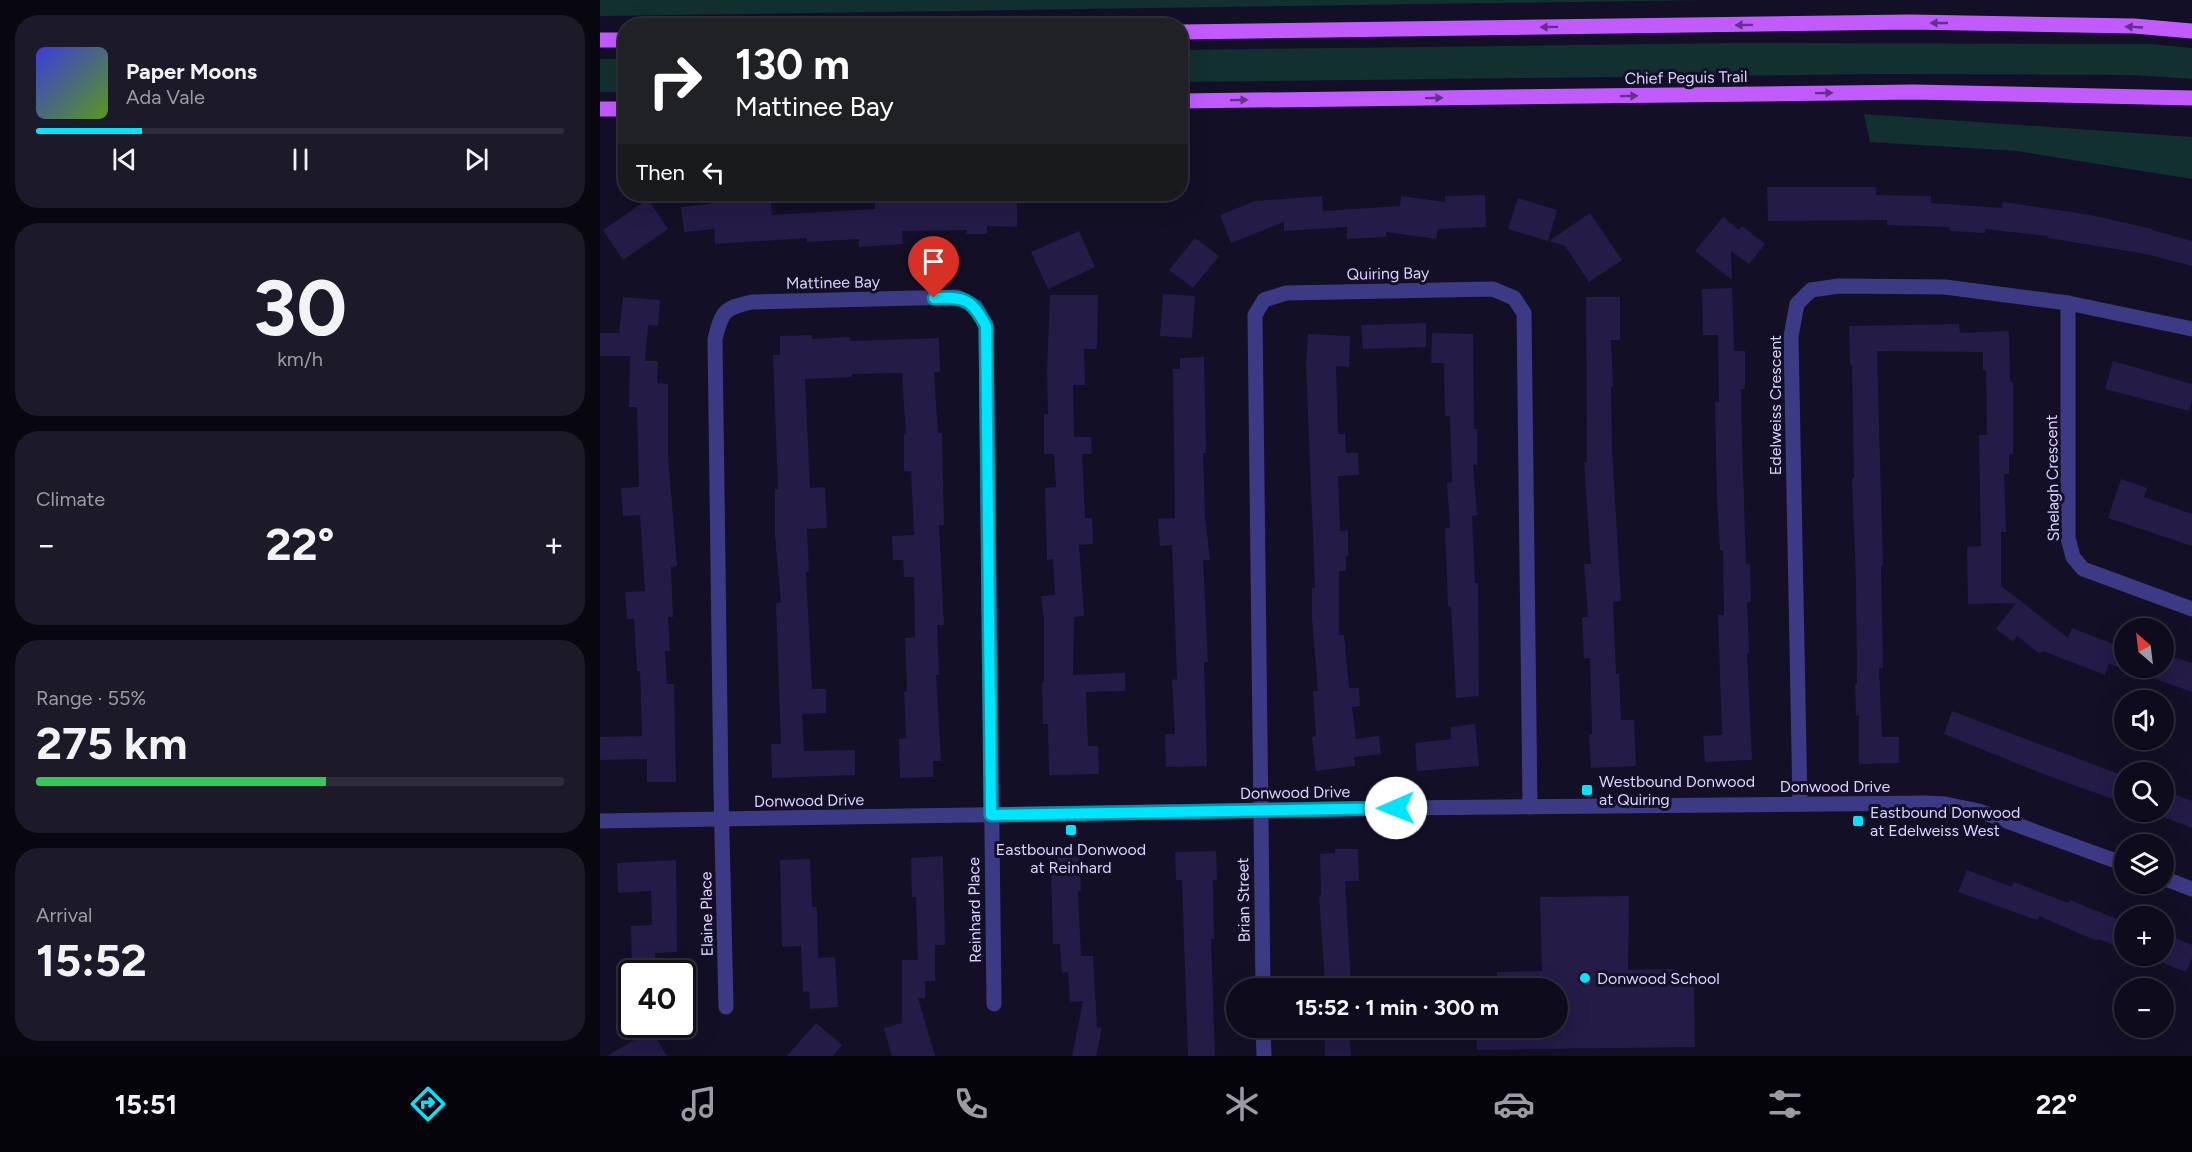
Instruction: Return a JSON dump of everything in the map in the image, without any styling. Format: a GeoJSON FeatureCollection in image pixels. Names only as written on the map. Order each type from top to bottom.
{"type":"FeatureCollection","features":[{"type":"Feature","properties":{"kind":"main road"},"geometry":{"type":"LineString","coordinates":[[1188,32],[1910,22],[2122,26],[2192,31]]}},
{"type":"Feature","properties":{"kind":"main road"},"geometry":{"type":"LineString","coordinates":[[600,40],[618,40]]}},
{"type":"Feature","properties":{"kind":"main road","name":"Chief Peguis Trail"},"geometry":{"type":"LineString","coordinates":[[1188,101],[1914,92],[2192,98]]}},
{"type":"Feature","properties":{"kind":"main road"},"geometry":{"type":"LineString","coordinates":[[600,109],[618,109]]}},
{"type":"Feature","properties":{"kind":"street","name":"Edelweiss Crescent"},"geometry":{"type":"LineString","coordinates":[[1800,803],[1791,336],[1797,304],[1811,290],[1839,286],[1945,287],[2068,303],[2192,329]]}},
{"type":"Feature","properties":{"kind":"street","name":"Quiring Bay"},"geometry":{"type":"LineString","coordinates":[[1260,810],[1255,315],[1264,300],[1286,293],[1493,289],[1514,298],[1524,313],[1530,807]]}},
{"type":"Feature","properties":{"kind":"street","name":"Mattinee Bay"},"geometry":{"type":"LineString","coordinates":[[722,819],[715,339],[720,318],[731,307],[752,302],[945,297],[957,297],[976,307],[986,326],[991,815]]}},
{"type":"Feature","properties":{"kind":"street","name":"Shelagh Crescent"},"geometry":{"type":"LineString","coordinates":[[2068,303],[2068,538],[2073,557],[2083,569],[2192,609]]}},
{"type":"Feature","properties":{"kind":"street","name":"Donwood Drive"},"geometry":{"type":"LineString","coordinates":[[600,822],[1260,810],[1800,803],[1945,804],[1979,811],[2114,860]]}},
{"type":"Feature","properties":{"kind":"street","name":"Brian Street"},"geometry":{"type":"LineString","coordinates":[[1260,810],[1263,978]]}},
{"type":"Feature","properties":{"kind":"street","name":"Reinhard Place"},"geometry":{"type":"LineString","coordinates":[[991,815],[994,1004]]}},
{"type":"Feature","properties":{"kind":"street","name":"Elaine Place"},"geometry":{"type":"LineString","coordinates":[[722,819],[726,1007]]}},
{"type":"Feature","properties":{"kind":"street"},"geometry":{"type":"LineString","coordinates":[[2174,882],[2192,889]]}},
{"type":"Feature","properties":{"kind":"street"},"geometry":{"type":"LineString","coordinates":[[1263,1038],[1264,1056]]}},
{"type":"Feature","properties":{"kind":"green space"},"geometry":{"type":"Polygon","coordinates":[[[600,0],[1707,0],[600,16],[600,0]]]}},
{"type":"Feature","properties":{"kind":"green space"},"geometry":{"type":"Polygon","coordinates":[[[1733,43],[2150,44],[2192,48],[2192,79],[2132,75],[1879,74],[1188,82],[1188,50],[1733,43]]]}},
{"type":"Feature","properties":{"kind":"green space"},"geometry":{"type":"Polygon","coordinates":[[[600,59],[618,59],[618,92],[600,92],[600,59]]]}},
{"type":"Feature","properties":{"kind":"green space"},"geometry":{"type":"Polygon","coordinates":[[[1864,114],[2192,137],[2192,179],[2017,151],[1870,142],[1864,114]]]}},
{"type":"Feature","properties":{"kind":"building"},"geometry":{"type":"Polygon","coordinates":[[[1767,187],[1876,187],[1876,195],[1931,196],[1931,203],[2002,208],[2003,202],[2091,215],[2192,241],[2192,266],[2146,254],[2048,238],[2048,236],[1985,229],[1985,233],[1950,231],[1950,227],[1887,225],[1887,220],[1768,221],[1767,187]]]}},
{"type":"Feature","properties":{"kind":"building"},"geometry":{"type":"Polygon","coordinates":[[[1485,195],[1486,227],[1438,229],[1436,239],[1386,232],[1386,237],[1347,239],[1347,227],[1284,231],[1284,222],[1231,243],[1220,215],[1255,201],[1322,196],[1323,211],[1400,206],[1401,196],[1445,202],[1445,196],[1485,195]]]}},
{"type":"Feature","properties":{"kind":"building"},"geometry":{"type":"Polygon","coordinates":[[[1518,198],[1557,210],[1548,241],[1508,229],[1518,198]]]}},
{"type":"Feature","properties":{"kind":"building"},"geometry":{"type":"Polygon","coordinates":[[[645,201],[649,201],[668,229],[623,260],[603,230],[645,201]]]}},
{"type":"Feature","properties":{"kind":"building"},"geometry":{"type":"Polygon","coordinates":[[[710,201],[771,201],[772,215],[875,209],[874,201],[1017,201],[1017,227],[987,226],[987,234],[966,234],[967,230],[902,231],[903,244],[859,247],[859,239],[807,242],[807,238],[715,244],[714,229],[684,232],[681,207],[710,204],[710,201]]]}},
{"type":"Feature","properties":{"kind":"building"},"geometry":{"type":"Polygon","coordinates":[[[1590,213],[1622,260],[1589,282],[1565,246],[1549,241],[1590,213]]]}},
{"type":"Feature","properties":{"kind":"building"},"geometry":{"type":"Polygon","coordinates":[[[1723,217],[1739,230],[1742,226],[1765,244],[1749,264],[1731,251],[1732,280],[1695,251],[1723,217]]]}},
{"type":"Feature","properties":{"kind":"building"},"geometry":{"type":"Polygon","coordinates":[[[1079,231],[1095,267],[1048,289],[1031,252],[1079,231]]]}},
{"type":"Feature","properties":{"kind":"building"},"geometry":{"type":"Polygon","coordinates":[[[1195,238],[1219,256],[1193,288],[1169,270],[1195,238]]]}},
{"type":"Feature","properties":{"kind":"building"},"geometry":{"type":"Polygon","coordinates":[[[1732,288],[1734,351],[1745,351],[1745,389],[1741,389],[1746,564],[1750,564],[1751,602],[1747,602],[1749,653],[1747,653],[1752,760],[1705,762],[1703,736],[1722,735],[1718,615],[1724,615],[1723,550],[1720,550],[1717,500],[1715,402],[1719,402],[1718,335],[1703,335],[1702,289],[1732,288]]]}},
{"type":"Feature","properties":{"kind":"building"},"geometry":{"type":"Polygon","coordinates":[[[1163,294],[1195,296],[1192,338],[1160,336],[1163,294]]]}},
{"type":"Feature","properties":{"kind":"building"},"geometry":{"type":"Polygon","coordinates":[[[1050,295],[1098,295],[1097,349],[1084,349],[1085,385],[1073,385],[1074,437],[1091,437],[1092,454],[1082,454],[1085,518],[1092,518],[1093,544],[1079,545],[1084,616],[1074,617],[1073,675],[1125,673],[1125,691],[1086,692],[1088,746],[1098,746],[1099,774],[1049,775],[1048,724],[1043,724],[1044,619],[1041,596],[1055,595],[1053,559],[1047,560],[1045,488],[1056,487],[1054,454],[1044,454],[1044,414],[1048,414],[1050,295]]]}},
{"type":"Feature","properties":{"kind":"building"},"geometry":{"type":"Polygon","coordinates":[[[623,297],[660,300],[658,326],[648,325],[645,361],[658,361],[657,383],[668,384],[668,455],[677,566],[671,567],[673,617],[668,617],[670,651],[665,651],[667,684],[674,684],[676,782],[647,782],[647,759],[600,760],[600,737],[642,736],[640,671],[637,671],[634,619],[627,619],[625,592],[645,591],[640,515],[623,516],[621,488],[639,487],[637,407],[629,407],[630,356],[600,356],[600,333],[619,333],[623,297]]]}},
{"type":"Feature","properties":{"kind":"building"},"geometry":{"type":"Polygon","coordinates":[[[1586,297],[1620,297],[1620,340],[1611,340],[1612,449],[1621,601],[1613,602],[1616,674],[1619,674],[1621,720],[1634,720],[1636,766],[1591,768],[1590,658],[1584,658],[1582,617],[1588,617],[1584,564],[1591,564],[1584,462],[1587,462],[1586,297]]]}},
{"type":"Feature","properties":{"kind":"building"},"geometry":{"type":"Polygon","coordinates":[[[1426,323],[1426,347],[1363,349],[1361,325],[1426,323]]]}},
{"type":"Feature","properties":{"kind":"building"},"geometry":{"type":"Polygon","coordinates":[[[1959,324],[1960,333],[2009,331],[2010,382],[2013,382],[2013,454],[2009,454],[2009,474],[2004,474],[2006,532],[2001,532],[2001,586],[2068,638],[2072,628],[2114,644],[2114,666],[2109,664],[2105,675],[2043,651],[2040,654],[2017,636],[2013,642],[1996,629],[2016,603],[1968,604],[1967,547],[1981,546],[1979,435],[1987,435],[1986,370],[1983,370],[1983,352],[1877,351],[1883,566],[1881,566],[1883,668],[1879,668],[1882,737],[1899,737],[1899,763],[1859,764],[1859,715],[1856,716],[1855,684],[1857,684],[1856,582],[1852,478],[1854,478],[1852,365],[1850,365],[1849,326],[1959,324]]]}},
{"type":"Feature","properties":{"kind":"building"},"geometry":{"type":"Polygon","coordinates":[[[1432,333],[1473,334],[1474,429],[1477,429],[1477,465],[1473,465],[1477,515],[1472,516],[1475,583],[1478,583],[1479,696],[1456,698],[1451,606],[1448,606],[1445,528],[1450,528],[1447,483],[1452,482],[1450,416],[1445,416],[1444,363],[1431,363],[1432,333]]]}},
{"type":"Feature","properties":{"kind":"building"},"geometry":{"type":"Polygon","coordinates":[[[1308,334],[1350,336],[1349,367],[1336,366],[1338,434],[1345,434],[1346,453],[1358,453],[1359,475],[1338,476],[1340,531],[1348,530],[1346,571],[1339,571],[1339,635],[1344,635],[1349,688],[1359,688],[1360,706],[1352,707],[1356,739],[1379,736],[1381,754],[1354,757],[1355,766],[1316,771],[1312,737],[1316,736],[1313,691],[1318,691],[1312,619],[1312,588],[1315,588],[1306,365],[1308,334]]]}},
{"type":"Feature","properties":{"kind":"building"},"geometry":{"type":"Polygon","coordinates":[[[812,335],[812,339],[850,337],[850,341],[939,338],[940,372],[934,372],[938,433],[942,433],[944,525],[939,525],[944,625],[937,625],[939,675],[936,675],[941,761],[933,761],[933,777],[900,778],[899,739],[906,738],[905,638],[915,637],[914,577],[904,577],[903,560],[893,560],[892,536],[914,535],[911,471],[904,471],[904,434],[906,434],[902,373],[852,374],[852,377],[805,379],[810,488],[825,487],[827,528],[807,529],[809,571],[806,572],[812,689],[826,689],[826,713],[802,714],[804,751],[855,750],[855,775],[772,778],[771,744],[781,744],[776,603],[781,602],[775,537],[775,489],[778,489],[773,355],[780,355],[780,336],[812,335]]]}},
{"type":"Feature","properties":{"kind":"building"},"geometry":{"type":"Polygon","coordinates":[[[1204,357],[1206,453],[1203,453],[1205,517],[1210,560],[1203,560],[1208,662],[1204,662],[1207,766],[1166,767],[1165,734],[1175,734],[1172,680],[1177,679],[1172,545],[1160,546],[1158,519],[1175,518],[1173,369],[1180,369],[1180,358],[1204,357]]]}},
{"type":"Feature","properties":{"kind":"building"},"geometry":{"type":"Polygon","coordinates":[[[2113,361],[2192,384],[2189,411],[2105,389],[2113,361]]]}},
{"type":"Feature","properties":{"kind":"building"},"geometry":{"type":"Polygon","coordinates":[[[2121,479],[2147,488],[2144,497],[2192,514],[2192,546],[2108,518],[2121,479]]]}},
{"type":"Feature","properties":{"kind":"building"},"geometry":{"type":"Polygon","coordinates":[[[2174,657],[2192,663],[2192,692],[2153,678],[2174,678],[2174,657]]]}},
{"type":"Feature","properties":{"kind":"building"},"geometry":{"type":"Polygon","coordinates":[[[1952,711],[2114,772],[2114,799],[2043,774],[1944,734],[1952,711]]]}},
{"type":"Feature","properties":{"kind":"building"},"geometry":{"type":"Polygon","coordinates":[[[1475,724],[1479,766],[1417,771],[1415,743],[1451,739],[1451,727],[1475,724]]]}},
{"type":"Feature","properties":{"kind":"building"},"geometry":{"type":"Polygon","coordinates":[[[2174,794],[2192,801],[2192,828],[2174,821],[2174,794]]]}},
{"type":"Feature","properties":{"kind":"building"},"geometry":{"type":"Polygon","coordinates":[[[1335,849],[1358,849],[1359,881],[1345,881],[1351,978],[1324,978],[1319,895],[1321,895],[1320,854],[1335,853],[1335,849]]]}},
{"type":"Feature","properties":{"kind":"building"},"geometry":{"type":"Polygon","coordinates":[[[1216,851],[1217,880],[1213,880],[1214,939],[1211,939],[1215,1056],[1188,1056],[1182,880],[1176,880],[1175,852],[1216,851]]]}},
{"type":"Feature","properties":{"kind":"building"},"geometry":{"type":"Polygon","coordinates":[[[1079,852],[1081,956],[1093,956],[1097,1027],[1102,1028],[1096,1056],[1072,1056],[1083,1001],[1070,1002],[1068,972],[1062,973],[1060,944],[1053,944],[1051,866],[1057,864],[1057,853],[1079,852]]]}},
{"type":"Feature","properties":{"kind":"building"},"geometry":{"type":"Polygon","coordinates":[[[943,856],[945,945],[935,945],[935,981],[925,981],[925,998],[918,998],[935,1056],[892,1056],[884,1028],[902,1023],[902,960],[918,960],[916,897],[912,897],[911,858],[943,856]]]}},
{"type":"Feature","properties":{"kind":"building"},"geometry":{"type":"Polygon","coordinates":[[[810,859],[812,907],[817,907],[818,958],[835,957],[838,1007],[810,1009],[809,991],[803,992],[801,946],[782,947],[780,860],[810,859]]]}},
{"type":"Feature","properties":{"kind":"building"},"geometry":{"type":"Polygon","coordinates":[[[676,860],[677,952],[655,953],[655,960],[632,960],[631,926],[652,925],[651,891],[618,893],[617,863],[676,860]]]}},
{"type":"Feature","properties":{"kind":"building"},"geometry":{"type":"Polygon","coordinates":[[[1967,870],[2012,887],[2014,882],[2068,903],[2070,900],[2114,918],[2114,945],[2098,939],[2097,941],[2039,916],[2037,920],[1958,892],[1967,870]]]}},
{"type":"Feature","properties":{"kind":"building","name":"Donwood School"},"geometry":{"type":"Polygon","coordinates":[[[1629,896],[1628,970],[1673,969],[1673,984],[1694,984],[1695,1047],[1477,1050],[1477,1038],[1568,1038],[1568,978],[1497,978],[1497,972],[1542,971],[1540,897],[1629,896]]]}},
{"type":"Feature","properties":{"kind":"building"},"geometry":{"type":"Polygon","coordinates":[[[2174,938],[2192,945],[2192,958],[2186,972],[2171,966],[2174,966],[2174,938]]]}},
{"type":"Feature","properties":{"kind":"building"},"geometry":{"type":"Polygon","coordinates":[[[816,1023],[842,1045],[833,1056],[787,1056],[816,1023]]]}},
{"type":"Feature","properties":{"kind":"building"},"geometry":{"type":"Polygon","coordinates":[[[637,1038],[656,1038],[667,1056],[607,1056],[637,1038]]]}},
{"type":"Feature","properties":{"kind":"building"},"geometry":{"type":"Polygon","coordinates":[[[1324,1038],[1350,1038],[1351,1056],[1325,1056],[1324,1038]]]}},
{"type":"Feature","properties":{"kind":"place","name":"Westbound Donwood at Quiring"},"geometry":{"type":"Point","coordinates":[1587,790]}},
{"type":"Feature","properties":{"kind":"place","name":"Eastbound Donwood at Edelweiss West"},"geometry":{"type":"Point","coordinates":[1858,821]}},
{"type":"Feature","properties":{"kind":"place","name":"Eastbound Donwood at Reinhard"},"geometry":{"type":"Point","coordinates":[1071,830]}},
{"type":"Feature","properties":{"kind":"place","name":"Donwood School"},"geometry":{"type":"Point","coordinates":[1585,978]}},
{"type":"Feature","properties":{"kind":"route"},"geometry":{"type":"LineString","coordinates":[[934,298],[957,297],[976,307],[986,326],[991,815],[1396,808]]}}]}
